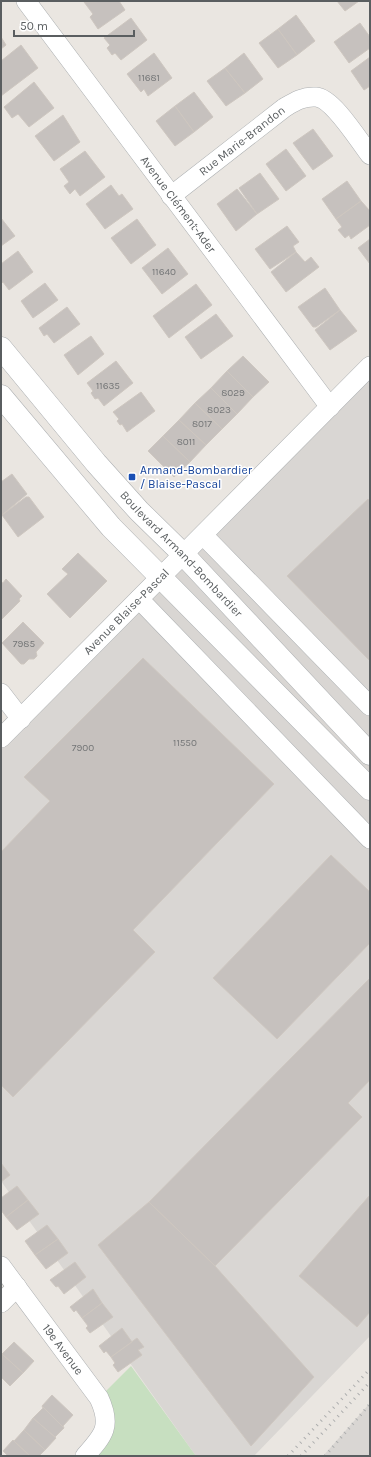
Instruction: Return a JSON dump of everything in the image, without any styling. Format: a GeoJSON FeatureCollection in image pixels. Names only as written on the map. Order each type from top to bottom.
{"type":"FeatureCollection","features":[{"type":"Feature","properties":{"kind":"street","name":"Avenue Clément-Ader"},"geometry":{"type":"LineString","coordinates":[[26,1],[330,407]]}},
{"type":"Feature","properties":{"kind":"street","name":"Rue Marie-Brandon"},"geometry":{"type":"LineString","coordinates":[[171,196],[284,108],[301,98],[317,97],[328,102],[370,155]]}},
{"type":"Feature","properties":{"kind":"street","name":"Boulevard Armand-Bombardier"},"geometry":{"type":"LineString","coordinates":[[1,348],[96,464],[139,511],[183,554],[366,750]]}},
{"type":"Feature","properties":{"kind":"street","name":"Avenue Blaise-Pascal"},"geometry":{"type":"LineString","coordinates":[[1,738],[370,366]]}},
{"type":"Feature","properties":{"kind":"street"},"geometry":{"type":"LineString","coordinates":[[1,396],[112,527],[370,789]]}},
{"type":"Feature","properties":{"kind":"street"},"geometry":{"type":"LineString","coordinates":[[203,535],[370,706]]}},
{"type":"Feature","properties":{"kind":"street"},"geometry":{"type":"LineString","coordinates":[[139,599],[370,839]]}},
{"type":"Feature","properties":{"kind":"street"},"geometry":{"type":"LineString","coordinates":[[1,693],[20,719]]}},
{"type":"Feature","properties":{"kind":"street","name":"19e Avenue"},"geometry":{"type":"LineString","coordinates":[[1,1266],[99,1398],[104,1410],[106,1421],[105,1431],[85,1456]]}},
{"type":"Feature","properties":{"kind":"street"},"geometry":{"type":"LineString","coordinates":[[1,1303],[17,1287]]}},
{"type":"Feature","properties":{"kind":"shaded area"},"geometry":{"type":"Polygon","coordinates":[[[370,359],[370,1336],[254,1456],[196,1456],[1,1181],[1,738],[370,359]]]}},
{"type":"Feature","properties":{"kind":"shaded area"},"geometry":{"type":"Polygon","coordinates":[[[370,1403],[370,1456],[323,1456],[370,1403]]]}},
{"type":"Feature","properties":{"kind":"green space"},"geometry":{"type":"Polygon","coordinates":[[[131,1366],[196,1456],[85,1456],[100,1439],[99,1398],[131,1366]]]}},
{"type":"Feature","properties":{"kind":"building"},"geometry":{"type":"Polygon","coordinates":[[[119,1],[125,10],[98,29],[90,17],[93,14],[84,2],[119,1]]]}},
{"type":"Feature","properties":{"kind":"building"},"geometry":{"type":"Polygon","coordinates":[[[337,1],[359,1],[345,11],[337,1]]]}},
{"type":"Feature","properties":{"kind":"building"},"geometry":{"type":"Polygon","coordinates":[[[296,15],[315,41],[297,55],[278,29],[296,15]]]}},
{"type":"Feature","properties":{"kind":"building"},"geometry":{"type":"Polygon","coordinates":[[[131,18],[147,40],[121,60],[115,53],[112,55],[107,48],[110,45],[104,38],[131,18]]]}},
{"type":"Feature","properties":{"kind":"building"},"geometry":{"type":"Polygon","coordinates":[[[360,23],[370,37],[370,48],[349,63],[334,42],[360,23]]]}},
{"type":"Feature","properties":{"kind":"building"},"geometry":{"type":"Polygon","coordinates":[[[278,29],[297,55],[278,68],[259,43],[278,29]]]}},
{"type":"Feature","properties":{"kind":"building"},"geometry":{"type":"Polygon","coordinates":[[[1,37],[6,45],[1,49],[1,37]]]}},
{"type":"Feature","properties":{"kind":"building"},"geometry":{"type":"Polygon","coordinates":[[[21,45],[38,68],[1,96],[1,61],[21,45]]]}},
{"type":"Feature","properties":{"kind":"building"},"geometry":{"type":"Polygon","coordinates":[[[154,53],[172,78],[148,96],[144,89],[141,92],[127,74],[154,53]]]}},
{"type":"Feature","properties":{"kind":"building"},"geometry":{"type":"Polygon","coordinates":[[[244,53],[263,79],[245,93],[225,68],[244,53]]]}},
{"type":"Feature","properties":{"kind":"building"},"geometry":{"type":"Polygon","coordinates":[[[370,57],[370,86],[364,90],[351,71],[370,57]]]}},
{"type":"Feature","properties":{"kind":"building"},"geometry":{"type":"Polygon","coordinates":[[[225,68],[245,93],[226,106],[207,81],[225,68]]]}},
{"type":"Feature","properties":{"kind":"building"},"geometry":{"type":"Polygon","coordinates":[[[34,82],[54,108],[29,127],[18,114],[12,118],[4,107],[34,82]]]}},
{"type":"Feature","properties":{"kind":"building"},"geometry":{"type":"Polygon","coordinates":[[[194,92],[213,117],[194,132],[175,106],[194,92]]]}},
{"type":"Feature","properties":{"kind":"building"},"geometry":{"type":"Polygon","coordinates":[[[175,106],[194,132],[175,146],[156,121],[175,106]]]}},
{"type":"Feature","properties":{"kind":"building"},"geometry":{"type":"Polygon","coordinates":[[[63,115],[80,142],[54,161],[35,136],[63,115]]]}},
{"type":"Feature","properties":{"kind":"building"},"geometry":{"type":"Polygon","coordinates":[[[313,129],[333,156],[313,170],[293,143],[313,129]]]}},
{"type":"Feature","properties":{"kind":"building"},"geometry":{"type":"Polygon","coordinates":[[[286,149],[306,176],[286,191],[266,164],[286,149]]]}},
{"type":"Feature","properties":{"kind":"building"},"geometry":{"type":"Polygon","coordinates":[[[85,151],[105,177],[80,196],[75,189],[70,194],[64,186],[69,182],[60,169],[85,151]]]}},
{"type":"Feature","properties":{"kind":"building"},"geometry":{"type":"Polygon","coordinates":[[[260,173],[279,199],[257,214],[239,188],[260,173]]]}},
{"type":"Feature","properties":{"kind":"building"},"geometry":{"type":"Polygon","coordinates":[[[347,181],[361,201],[336,219],[322,199],[347,181]]]}},
{"type":"Feature","properties":{"kind":"building"},"geometry":{"type":"Polygon","coordinates":[[[111,185],[119,196],[122,194],[133,209],[105,229],[86,204],[111,185]]]}},
{"type":"Feature","properties":{"kind":"building"},"geometry":{"type":"Polygon","coordinates":[[[237,189],[257,214],[236,231],[217,204],[237,189]]]}},
{"type":"Feature","properties":{"kind":"building"},"geometry":{"type":"Polygon","coordinates":[[[361,201],[370,211],[370,225],[351,239],[349,235],[345,238],[338,230],[342,227],[336,219],[361,201]]]}},
{"type":"Feature","properties":{"kind":"building"},"geometry":{"type":"Polygon","coordinates":[[[1,218],[15,236],[1,246],[1,218]]]}},
{"type":"Feature","properties":{"kind":"building"},"geometry":{"type":"Polygon","coordinates":[[[137,219],[156,245],[131,264],[111,238],[137,219]]]}},
{"type":"Feature","properties":{"kind":"building"},"geometry":{"type":"Polygon","coordinates":[[[287,226],[299,242],[293,246],[296,252],[270,269],[255,249],[287,226]]]}},
{"type":"Feature","properties":{"kind":"building"},"geometry":{"type":"Polygon","coordinates":[[[370,239],[370,264],[358,248],[370,239]]]}},
{"type":"Feature","properties":{"kind":"building"},"geometry":{"type":"Polygon","coordinates":[[[168,248],[188,274],[162,294],[142,268],[168,248]]]}},
{"type":"Feature","properties":{"kind":"building"},"geometry":{"type":"Polygon","coordinates":[[[18,251],[33,272],[9,290],[3,282],[1,284],[1,264],[18,251]]]}},
{"type":"Feature","properties":{"kind":"building"},"geometry":{"type":"Polygon","coordinates":[[[296,252],[305,262],[311,257],[319,267],[286,292],[271,272],[296,252]]]}},
{"type":"Feature","properties":{"kind":"building"},"geometry":{"type":"Polygon","coordinates":[[[45,283],[58,300],[33,318],[21,301],[45,283]]]}},
{"type":"Feature","properties":{"kind":"building"},"geometry":{"type":"Polygon","coordinates":[[[196,284],[212,305],[169,338],[153,316],[196,284]]]}},
{"type":"Feature","properties":{"kind":"building"},"geometry":{"type":"Polygon","coordinates":[[[325,288],[340,310],[316,327],[313,327],[298,307],[325,288]]]}},
{"type":"Feature","properties":{"kind":"building"},"geometry":{"type":"Polygon","coordinates":[[[67,307],[80,324],[54,343],[47,334],[44,336],[39,328],[67,307]]]}},
{"type":"Feature","properties":{"kind":"building"},"geometry":{"type":"Polygon","coordinates":[[[340,310],[357,331],[330,350],[315,330],[340,310]]]}},
{"type":"Feature","properties":{"kind":"building"},"geometry":{"type":"Polygon","coordinates":[[[216,314],[233,336],[201,359],[185,337],[216,314]]]}},
{"type":"Feature","properties":{"kind":"building"},"geometry":{"type":"Polygon","coordinates":[[[91,336],[104,354],[78,375],[64,355],[91,336]]]}},
{"type":"Feature","properties":{"kind":"building"},"geometry":{"type":"Polygon","coordinates":[[[243,356],[269,382],[253,397],[227,371],[243,356]]]}},
{"type":"Feature","properties":{"kind":"building"},"geometry":{"type":"Polygon","coordinates":[[[116,361],[133,383],[104,406],[98,398],[95,399],[91,393],[93,391],[87,383],[116,361]]]}},
{"type":"Feature","properties":{"kind":"building"},"geometry":{"type":"Polygon","coordinates":[[[227,371],[253,397],[237,414],[211,388],[227,371]]]}},
{"type":"Feature","properties":{"kind":"building"},"geometry":{"type":"Polygon","coordinates":[[[211,388],[237,414],[222,429],[195,403],[211,388]]]}},
{"type":"Feature","properties":{"kind":"building"},"geometry":{"type":"Polygon","coordinates":[[[141,392],[155,411],[127,432],[122,424],[120,425],[117,421],[119,419],[113,412],[141,392]]]}},
{"type":"Feature","properties":{"kind":"building"},"geometry":{"type":"Polygon","coordinates":[[[195,403],[222,429],[206,445],[179,420],[195,403]]]}},
{"type":"Feature","properties":{"kind":"building"},"geometry":{"type":"Polygon","coordinates":[[[179,420],[206,445],[190,462],[163,436],[179,420]]]}},
{"type":"Feature","properties":{"kind":"building"},"geometry":{"type":"Polygon","coordinates":[[[163,436],[190,462],[174,477],[148,451],[163,436]]]}},
{"type":"Feature","properties":{"kind":"building"},"geometry":{"type":"Polygon","coordinates":[[[12,474],[27,494],[2,515],[1,482],[12,474]]]}},
{"type":"Feature","properties":{"kind":"building"},"geometry":{"type":"Polygon","coordinates":[[[26,497],[29,497],[44,517],[18,537],[2,515],[26,497]]]}},
{"type":"Feature","properties":{"kind":"building"},"geometry":{"type":"Polygon","coordinates":[[[368,499],[370,501],[370,661],[287,576],[368,499]]]}},
{"type":"Feature","properties":{"kind":"building"},"geometry":{"type":"Polygon","coordinates":[[[78,553],[107,581],[70,618],[47,594],[68,574],[62,569],[78,553]]]}},
{"type":"Feature","properties":{"kind":"building"},"geometry":{"type":"Polygon","coordinates":[[[6,579],[22,596],[19,599],[20,601],[1,620],[1,582],[3,583],[6,579]]]}},
{"type":"Feature","properties":{"kind":"building"},"geometry":{"type":"Polygon","coordinates":[[[23,622],[44,643],[36,652],[37,656],[34,659],[29,659],[24,664],[21,664],[2,643],[23,622]]]}},
{"type":"Feature","properties":{"kind":"building"},"geometry":{"type":"Polygon","coordinates":[[[143,658],[274,784],[133,930],[155,952],[13,1097],[1,1085],[1,852],[50,801],[24,777],[143,658]]]}},
{"type":"Feature","properties":{"kind":"building"},"geometry":{"type":"Polygon","coordinates":[[[331,855],[370,892],[370,943],[277,1039],[213,978],[331,855]]]}},
{"type":"Feature","properties":{"kind":"building"},"geometry":{"type":"Polygon","coordinates":[[[370,978],[370,1080],[348,1103],[362,1117],[215,1266],[149,1202],[370,978]]]}},
{"type":"Feature","properties":{"kind":"building"},"geometry":{"type":"Polygon","coordinates":[[[1,1163],[10,1175],[1,1182],[1,1163]]]}},
{"type":"Feature","properties":{"kind":"building"},"geometry":{"type":"Polygon","coordinates":[[[17,1186],[28,1200],[6,1217],[1,1210],[1,1198],[17,1186]]]}},
{"type":"Feature","properties":{"kind":"building"},"geometry":{"type":"Polygon","coordinates":[[[370,1195],[370,1312],[357,1327],[299,1276],[370,1195]]]}},
{"type":"Feature","properties":{"kind":"building"},"geometry":{"type":"Polygon","coordinates":[[[28,1200],[39,1214],[17,1230],[6,1217],[28,1200]]]}},
{"type":"Feature","properties":{"kind":"building"},"geometry":{"type":"Polygon","coordinates":[[[149,1202],[215,1266],[314,1377],[251,1446],[98,1245],[149,1202]]]}},
{"type":"Feature","properties":{"kind":"building"},"geometry":{"type":"Polygon","coordinates":[[[47,1225],[58,1239],[35,1255],[25,1241],[47,1225]]]}},
{"type":"Feature","properties":{"kind":"building"},"geometry":{"type":"Polygon","coordinates":[[[58,1239],[68,1253],[46,1269],[35,1255],[58,1239]]]}},
{"type":"Feature","properties":{"kind":"building"},"geometry":{"type":"Polygon","coordinates":[[[75,1262],[86,1277],[64,1294],[58,1286],[56,1287],[50,1280],[75,1262]]]}},
{"type":"Feature","properties":{"kind":"building"},"geometry":{"type":"Polygon","coordinates":[[[93,1289],[102,1303],[82,1318],[76,1310],[74,1312],[70,1307],[93,1289]]]}},
{"type":"Feature","properties":{"kind":"building"},"geometry":{"type":"Polygon","coordinates":[[[102,1303],[113,1317],[90,1333],[86,1328],[88,1326],[82,1318],[102,1303]]]}},
{"type":"Feature","properties":{"kind":"building"},"geometry":{"type":"Polygon","coordinates":[[[122,1328],[132,1342],[111,1357],[106,1351],[104,1353],[99,1346],[122,1328]]]}},
{"type":"Feature","properties":{"kind":"building"},"geometry":{"type":"Polygon","coordinates":[[[137,1338],[144,1347],[138,1350],[142,1355],[118,1372],[113,1365],[115,1363],[111,1357],[137,1338]]]}},
{"type":"Feature","properties":{"kind":"building"},"geometry":{"type":"Polygon","coordinates":[[[14,1342],[34,1361],[23,1373],[2,1354],[14,1342]]]}},
{"type":"Feature","properties":{"kind":"building"},"geometry":{"type":"Polygon","coordinates":[[[2,1354],[23,1373],[10,1386],[1,1377],[2,1354]]]}},
{"type":"Feature","properties":{"kind":"building"},"geometry":{"type":"Polygon","coordinates":[[[52,1395],[73,1415],[63,1426],[64,1428],[42,1406],[52,1395]]]}},
{"type":"Feature","properties":{"kind":"building"},"geometry":{"type":"Polygon","coordinates":[[[42,1406],[64,1428],[55,1437],[33,1418],[43,1408],[42,1406]]]}},
{"type":"Feature","properties":{"kind":"building"},"geometry":{"type":"Polygon","coordinates":[[[33,1418],[56,1438],[45,1450],[24,1430],[33,1418]]]}},
{"type":"Feature","properties":{"kind":"building"},"geometry":{"type":"Polygon","coordinates":[[[24,1430],[45,1450],[39,1456],[30,1456],[14,1441],[24,1430]]]}},
{"type":"Feature","properties":{"kind":"building"},"geometry":{"type":"Polygon","coordinates":[[[13,1440],[30,1456],[8,1456],[3,1451],[13,1440]]]}},
{"type":"Feature","properties":{"kind":"railway"},"geometry":{"type":"LineString","coordinates":[[288,1456],[370,1369]]}},
{"type":"Feature","properties":{"kind":"railway"},"geometry":{"type":"LineString","coordinates":[[301,1456],[370,1382]]}},
{"type":"Feature","properties":{"kind":"railway"},"geometry":{"type":"LineString","coordinates":[[325,1456],[370,1404]]}},
{"type":"Feature","properties":{"kind":"place","name":"Armand-Bombardier / Blaise-Pascal"},"geometry":{"type":"Point","coordinates":[132,477]}}]}
